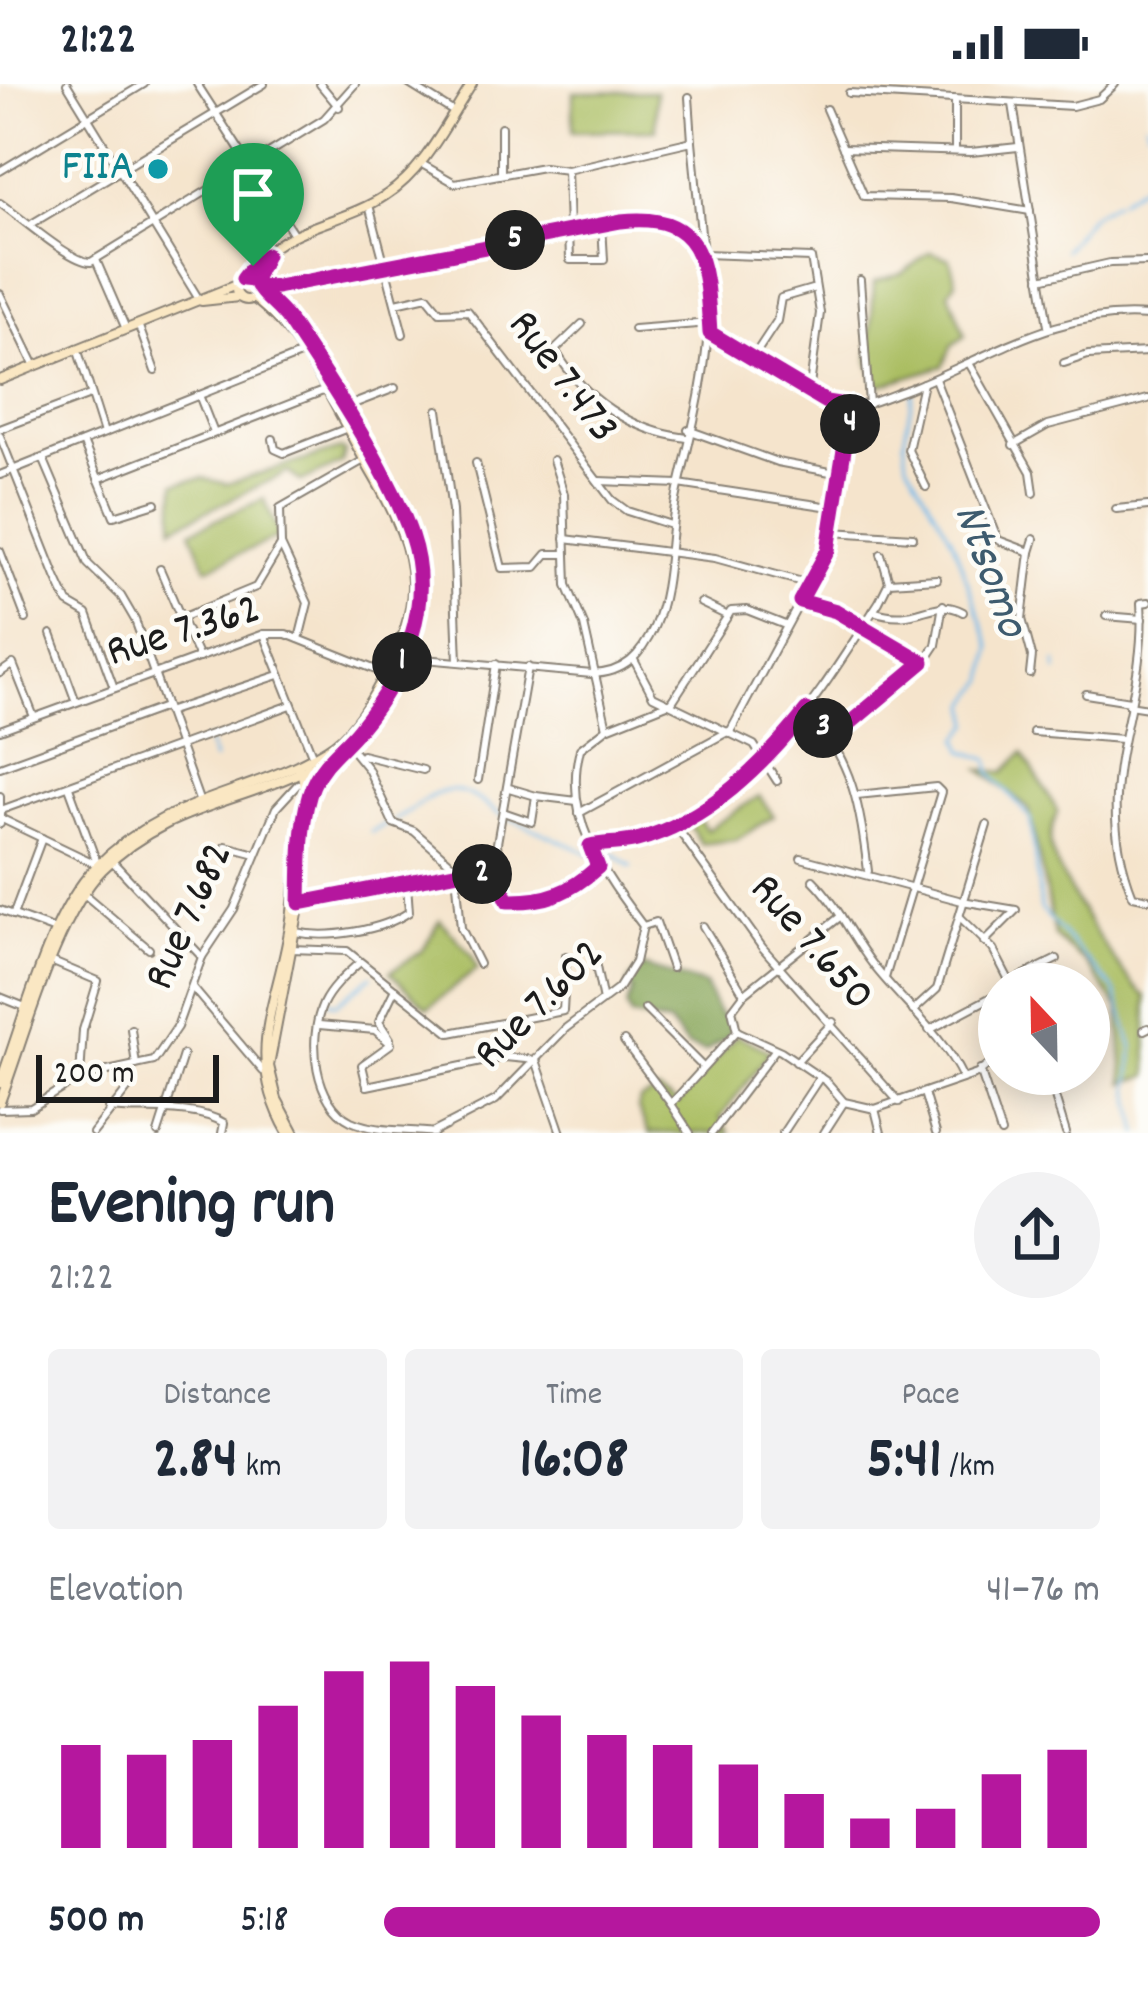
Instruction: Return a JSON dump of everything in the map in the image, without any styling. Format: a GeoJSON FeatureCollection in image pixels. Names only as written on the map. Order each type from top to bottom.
{"type":"FeatureCollection","features":[{"type":"Feature","properties":{"kind":"main road"},"geometry":{"type":"LineString","coordinates":[[200,302],[239,297],[266,255],[293,233],[369,205],[420,164],[472,84]]}},
{"type":"Feature","properties":{"kind":"main road"},"geometry":{"type":"LineString","coordinates":[[0,380],[138,324],[250,286]]}},
{"type":"Feature","properties":{"kind":"main road"},"geometry":{"type":"LineString","coordinates":[[0,1106],[53,962],[84,894],[112,861],[179,814],[284,776],[305,763],[350,730],[401,656],[413,608],[412,564],[396,515],[302,354],[250,286]]}},
{"type":"Feature","properties":{"kind":"main road"},"geometry":{"type":"LineString","coordinates":[[250,286],[284,314],[402,512],[416,553],[419,608],[401,656],[346,742],[305,788],[291,949],[269,1066],[291,1133]]}},
{"type":"Feature","properties":{"kind":"main road"},"geometry":{"type":"LineString","coordinates":[[0,1083],[58,931],[76,892],[98,865],[140,829],[199,800],[330,756]]}},
{"type":"Feature","properties":{"kind":"main road"},"geometry":{"type":"LineString","coordinates":[[291,1133],[263,1071],[267,1018],[300,903],[305,763]]}},
{"type":"Feature","properties":{"kind":"main road"},"geometry":{"type":"LineString","coordinates":[[284,776],[305,788]]}},
{"type":"Feature","properties":{"kind":"street"},"geometry":{"type":"LineString","coordinates":[[67,84],[200,302]]}},
{"type":"Feature","properties":{"kind":"street"},"geometry":{"type":"LineString","coordinates":[[0,171],[144,84]]}},
{"type":"Feature","properties":{"kind":"street"},"geometry":{"type":"LineString","coordinates":[[197,84],[293,233]]}},
{"type":"Feature","properties":{"kind":"street"},"geometry":{"type":"LineString","coordinates":[[33,223],[264,84]]}},
{"type":"Feature","properties":{"kind":"street"},"geometry":{"type":"LineString","coordinates":[[320,84],[339,107]]}},
{"type":"Feature","properties":{"kind":"street"},"geometry":{"type":"LineString","coordinates":[[0,203],[33,223],[76,261],[96,260],[339,107],[355,84]]}},
{"type":"Feature","properties":{"kind":"street"},"geometry":{"type":"LineString","coordinates":[[410,84],[454,112]]}},
{"type":"Feature","properties":{"kind":"street"},"geometry":{"type":"LineString","coordinates":[[849,93],[1084,105],[1115,84]]}},
{"type":"Feature","properties":{"kind":"street"},"geometry":{"type":"LineString","coordinates":[[401,656],[612,672],[634,660],[654,627],[710,333],[689,97]]}},
{"type":"Feature","properties":{"kind":"street"},"geometry":{"type":"LineString","coordinates":[[955,101],[955,152]]}},
{"type":"Feature","properties":{"kind":"street"},"geometry":{"type":"LineString","coordinates":[[1013,104],[1048,326]]}},
{"type":"Feature","properties":{"kind":"street"},"geometry":{"type":"LineString","coordinates":[[826,109],[864,196],[951,198],[1030,211]]}},
{"type":"Feature","properties":{"kind":"street"},"geometry":{"type":"LineString","coordinates":[[501,127],[501,175]]}},
{"type":"Feature","properties":{"kind":"street"},"geometry":{"type":"LineString","coordinates":[[420,164],[455,182],[543,167],[567,170],[692,141]]}},
{"type":"Feature","properties":{"kind":"street"},"geometry":{"type":"LineString","coordinates":[[843,148],[955,152],[1018,147]]}},
{"type":"Feature","properties":{"kind":"street"},"geometry":{"type":"LineString","coordinates":[[567,170],[570,260],[600,263],[602,225]]}},
{"type":"Feature","properties":{"kind":"street"},"geometry":{"type":"LineString","coordinates":[[369,205],[403,334]]}},
{"type":"Feature","properties":{"kind":"street"},"geometry":{"type":"LineString","coordinates":[[250,286],[387,268],[641,219],[666,222],[689,237],[704,259]]}},
{"type":"Feature","properties":{"kind":"street"},"geometry":{"type":"LineString","coordinates":[[704,259],[811,258],[820,340],[809,393]]}},
{"type":"Feature","properties":{"kind":"street"},"geometry":{"type":"LineString","coordinates":[[96,260],[126,329]]}},
{"type":"Feature","properties":{"kind":"street"},"geometry":{"type":"LineString","coordinates":[[1039,279],[1110,263],[1148,262]]}},
{"type":"Feature","properties":{"kind":"street"},"geometry":{"type":"LineString","coordinates":[[860,280],[869,404]]}},
{"type":"Feature","properties":{"kind":"street"},"geometry":{"type":"LineString","coordinates":[[752,359],[777,321],[781,298],[812,289]]}},
{"type":"Feature","properties":{"kind":"street"},"geometry":{"type":"LineString","coordinates":[[0,294],[34,366]]}},
{"type":"Feature","properties":{"kind":"street","name":"Rue 7.473"},"geometry":{"type":"LineString","coordinates":[[396,303],[427,296],[440,312],[468,311],[627,511],[671,525]]}},
{"type":"Feature","properties":{"kind":"street"},"geometry":{"type":"LineString","coordinates":[[710,333],[809,393],[851,406],[869,404],[934,379],[1048,326],[1096,314],[1148,316]]}},
{"type":"Feature","properties":{"kind":"street"},"geometry":{"type":"LineString","coordinates":[[634,329],[710,323]]}},
{"type":"Feature","properties":{"kind":"street"},"geometry":{"type":"LineString","coordinates":[[138,324],[155,371]]}},
{"type":"Feature","properties":{"kind":"street"},"geometry":{"type":"LineString","coordinates":[[582,324],[555,350],[563,364],[628,424],[688,434],[777,462],[841,474]]}},
{"type":"Feature","properties":{"kind":"street"},"geometry":{"type":"LineString","coordinates":[[77,348],[104,433]]}},
{"type":"Feature","properties":{"kind":"street"},"geometry":{"type":"LineString","coordinates":[[1064,363],[1088,355],[1148,352]]}},
{"type":"Feature","properties":{"kind":"street"},"geometry":{"type":"LineString","coordinates":[[0,475],[302,354]]}},
{"type":"Feature","properties":{"kind":"street"},"geometry":{"type":"LineString","coordinates":[[969,363],[1031,472],[1034,493]]}},
{"type":"Feature","properties":{"kind":"street"},"geometry":{"type":"LineString","coordinates":[[934,379],[998,540],[1030,552]]}},
{"type":"Feature","properties":{"kind":"street"},"geometry":{"type":"LineString","coordinates":[[923,383],[908,449],[926,487]]}},
{"type":"Feature","properties":{"kind":"street"},"geometry":{"type":"LineString","coordinates":[[342,409],[395,388]]}},
{"type":"Feature","properties":{"kind":"street"},"geometry":{"type":"LineString","coordinates":[[98,479],[323,391]]}},
{"type":"Feature","properties":{"kind":"street"},"geometry":{"type":"LineString","coordinates":[[90,395],[0,432],[62,590],[87,614],[114,688]]}},
{"type":"Feature","properties":{"kind":"street"},"geometry":{"type":"LineString","coordinates":[[199,395],[214,434]]}},
{"type":"Feature","properties":{"kind":"street"},"geometry":{"type":"LineString","coordinates":[[1013,445],[1059,422],[1148,399]]}},
{"type":"Feature","properties":{"kind":"street"},"geometry":{"type":"LineString","coordinates":[[579,813],[730,730],[806,583],[824,559],[837,508],[851,406]]}},
{"type":"Feature","properties":{"kind":"street"},"geometry":{"type":"LineString","coordinates":[[438,410],[452,511],[458,661]]}},
{"type":"Feature","properties":{"kind":"street"},"geometry":{"type":"LineString","coordinates":[[273,439],[275,449],[284,452],[345,429]]}},
{"type":"Feature","properties":{"kind":"street"},"geometry":{"type":"LineString","coordinates":[[83,442],[114,516],[156,503]]}},
{"type":"Feature","properties":{"kind":"street"},"geometry":{"type":"LineString","coordinates":[[44,458],[88,564],[128,608],[199,800]]}},
{"type":"Feature","properties":{"kind":"street"},"geometry":{"type":"LineString","coordinates":[[298,639],[308,603],[281,545],[280,508],[364,460]]}},
{"type":"Feature","properties":{"kind":"street"},"geometry":{"type":"LineString","coordinates":[[553,460],[564,494],[564,554],[607,728],[672,702],[728,616],[747,610],[785,625]]}},
{"type":"Feature","properties":{"kind":"street"},"geometry":{"type":"LineString","coordinates":[[476,463],[502,568],[536,567],[547,554],[564,554]]}},
{"type":"Feature","properties":{"kind":"street"},"geometry":{"type":"LineString","coordinates":[[599,481],[679,484],[837,508]]}},
{"type":"Feature","properties":{"kind":"street"},"geometry":{"type":"LineString","coordinates":[[1116,509],[1148,506]]}},
{"type":"Feature","properties":{"kind":"street"},"geometry":{"type":"LineString","coordinates":[[832,532],[913,537]]}},
{"type":"Feature","properties":{"kind":"street"},"geometry":{"type":"LineString","coordinates":[[565,539],[715,558],[806,583]]}},
{"type":"Feature","properties":{"kind":"street"},"geometry":{"type":"LineString","coordinates":[[1030,674],[1032,656],[1022,619],[1034,539]]}},
{"type":"Feature","properties":{"kind":"street"},"geometry":{"type":"LineString","coordinates":[[182,618],[256,586],[281,545]]}},
{"type":"Feature","properties":{"kind":"street"},"geometry":{"type":"LineString","coordinates":[[0,551],[26,619]]}},
{"type":"Feature","properties":{"kind":"street"},"geometry":{"type":"LineString","coordinates":[[590,846],[631,842],[675,825],[767,760],[807,710],[889,582],[880,554]]}},
{"type":"Feature","properties":{"kind":"street"},"geometry":{"type":"LineString","coordinates":[[160,569],[199,658]]}},
{"type":"Feature","properties":{"kind":"street"},"geometry":{"type":"LineString","coordinates":[[889,582],[937,579]]}},
{"type":"Feature","properties":{"kind":"street"},"geometry":{"type":"LineString","coordinates":[[800,601],[863,625],[923,662]]}},
{"type":"Feature","properties":{"kind":"street"},"geometry":{"type":"LineString","coordinates":[[1148,602],[1141,603],[1145,648],[1129,703],[1114,796],[1118,847],[1133,896],[1148,899]]}},
{"type":"Feature","properties":{"kind":"street"},"geometry":{"type":"LineString","coordinates":[[701,603],[728,616]]}},
{"type":"Feature","properties":{"kind":"street"},"geometry":{"type":"LineString","coordinates":[[873,611],[906,619],[944,605],[963,612]]}},
{"type":"Feature","properties":{"kind":"street"},"geometry":{"type":"LineString","coordinates":[[831,739],[923,662],[936,645],[944,605]]}},
{"type":"Feature","properties":{"kind":"street"},"geometry":{"type":"LineString","coordinates":[[1106,616],[1142,619]]}},
{"type":"Feature","properties":{"kind":"street"},"geometry":{"type":"LineString","coordinates":[[51,634],[76,702]]}},
{"type":"Feature","properties":{"kind":"street"},"geometry":{"type":"LineString","coordinates":[[264,634],[291,705],[305,763]]}},
{"type":"Feature","properties":{"kind":"street","name":"Rue 7.362"},"geometry":{"type":"LineString","coordinates":[[0,730],[264,634],[298,639],[386,674]]}},
{"type":"Feature","properties":{"kind":"street"},"geometry":{"type":"LineString","coordinates":[[634,660],[653,696],[730,730],[767,760],[777,781]]}},
{"type":"Feature","properties":{"kind":"street"},"geometry":{"type":"LineString","coordinates":[[0,673],[13,664],[34,717]]}},
{"type":"Feature","properties":{"kind":"street"},"geometry":{"type":"LineString","coordinates":[[478,780],[496,664]]}},
{"type":"Feature","properties":{"kind":"street"},"geometry":{"type":"LineString","coordinates":[[528,667],[496,873],[503,899],[537,902],[571,891],[598,867]]}},
{"type":"Feature","properties":{"kind":"street"},"geometry":{"type":"LineString","coordinates":[[0,767],[280,675]]}},
{"type":"Feature","properties":{"kind":"street"},"geometry":{"type":"LineString","coordinates":[[1086,694],[1148,708]]}},
{"type":"Feature","properties":{"kind":"street"},"geometry":{"type":"LineString","coordinates":[[1,818],[180,744],[291,705]]}},
{"type":"Feature","properties":{"kind":"street"},"geometry":{"type":"LineString","coordinates":[[807,710],[831,739],[857,795],[870,872]]}},
{"type":"Feature","properties":{"kind":"street","name":"Rue 7.602"},"geometry":{"type":"LineString","coordinates":[[433,1133],[496,1100],[632,970],[643,926],[598,867],[577,801],[580,749],[607,728]]}},
{"type":"Feature","properties":{"kind":"street"},"geometry":{"type":"LineString","coordinates":[[1033,732],[1122,739]]}},
{"type":"Feature","properties":{"kind":"street"},"geometry":{"type":"LineString","coordinates":[[346,742],[360,755],[393,824],[414,831],[458,873],[461,928],[479,964]]}},
{"type":"Feature","properties":{"kind":"street"},"geometry":{"type":"LineString","coordinates":[[360,755],[423,770]]}},
{"type":"Feature","properties":{"kind":"street"},"geometry":{"type":"LineString","coordinates":[[857,795],[936,787],[941,792],[885,978]]}},
{"type":"Feature","properties":{"kind":"street"},"geometry":{"type":"LineString","coordinates":[[69,788],[98,865]]}},
{"type":"Feature","properties":{"kind":"street","name":"Rue 7.682"},"geometry":{"type":"LineString","coordinates":[[136,1065],[154,1060],[172,1037],[202,957],[232,912],[276,808],[305,788]]}},
{"type":"Feature","properties":{"kind":"street"},"geometry":{"type":"LineString","coordinates":[[509,788],[577,801]]}},
{"type":"Feature","properties":{"kind":"street"},"geometry":{"type":"LineString","coordinates":[[0,796],[1,818]]}},
{"type":"Feature","properties":{"kind":"street"},"geometry":{"type":"LineString","coordinates":[[503,812],[532,821],[536,796]]}},
{"type":"Feature","properties":{"kind":"street"},"geometry":{"type":"LineString","coordinates":[[1,818],[98,865]]}},
{"type":"Feature","properties":{"kind":"street","name":"Rue 7.650"},"geometry":{"type":"LineString","coordinates":[[675,825],[780,965],[899,1102]]}},
{"type":"Feature","properties":{"kind":"street"},"geometry":{"type":"LineString","coordinates":[[913,1011],[937,989],[987,825]]}},
{"type":"Feature","properties":{"kind":"street"},"geometry":{"type":"LineString","coordinates":[[13,915],[42,838]]}},
{"type":"Feature","properties":{"kind":"street"},"geometry":{"type":"LineString","coordinates":[[226,846],[256,854]]}},
{"type":"Feature","properties":{"kind":"street"},"geometry":{"type":"LineString","coordinates":[[801,858],[870,872],[962,901],[1016,910],[984,942]]}},
{"type":"Feature","properties":{"kind":"street"},"geometry":{"type":"LineString","coordinates":[[112,861],[202,957]]}},
{"type":"Feature","properties":{"kind":"street"},"geometry":{"type":"LineString","coordinates":[[300,903],[458,873],[496,873]]}},
{"type":"Feature","properties":{"kind":"street"},"geometry":{"type":"LineString","coordinates":[[813,880],[963,1078]]}},
{"type":"Feature","properties":{"kind":"street"},"geometry":{"type":"LineString","coordinates":[[292,932],[316,937],[396,921],[409,912],[407,884]]}},
{"type":"Feature","properties":{"kind":"street"},"geometry":{"type":"LineString","coordinates":[[84,894],[149,950]]}},
{"type":"Feature","properties":{"kind":"street"},"geometry":{"type":"LineString","coordinates":[[0,910],[58,931]]}},
{"type":"Feature","properties":{"kind":"street"},"geometry":{"type":"LineString","coordinates":[[736,1031],[732,1010],[744,994],[841,916]]}},
{"type":"Feature","properties":{"kind":"street"},"geometry":{"type":"LineString","coordinates":[[960,917],[1003,963]]}},
{"type":"Feature","properties":{"kind":"street"},"geometry":{"type":"LineString","coordinates":[[643,926],[656,922],[672,968]]}},
{"type":"Feature","properties":{"kind":"street"},"geometry":{"type":"LineString","coordinates":[[703,926],[744,994]]}},
{"type":"Feature","properties":{"kind":"street"},"geometry":{"type":"LineString","coordinates":[[291,949],[347,951],[450,1033],[563,1011]]}},
{"type":"Feature","properties":{"kind":"street"},"geometry":{"type":"LineString","coordinates":[[563,1011],[566,956]]}},
{"type":"Feature","properties":{"kind":"street"},"geometry":{"type":"LineString","coordinates":[[594,957],[603,1001]]}},
{"type":"Feature","properties":{"kind":"street"},"geometry":{"type":"LineString","coordinates":[[1050,963],[1057,959]]}},
{"type":"Feature","properties":{"kind":"street"},"geometry":{"type":"LineString","coordinates":[[53,962],[96,977],[99,986],[83,1030],[80,1077]]}},
{"type":"Feature","properties":{"kind":"street"},"geometry":{"type":"LineString","coordinates":[[360,962],[322,1004],[320,1079],[329,1104],[373,1132],[433,1133]]}},
{"type":"Feature","properties":{"kind":"street"},"geometry":{"type":"LineString","coordinates":[[192,986],[263,1071]]}},
{"type":"Feature","properties":{"kind":"street"},"geometry":{"type":"LineString","coordinates":[[393,1041],[378,1025],[395,989]]}},
{"type":"Feature","properties":{"kind":"street"},"geometry":{"type":"LineString","coordinates":[[0,998],[28,1008]]}},
{"type":"Feature","properties":{"kind":"street"},"geometry":{"type":"LineString","coordinates":[[929,1030],[978,1004]]}},
{"type":"Feature","properties":{"kind":"street"},"geometry":{"type":"LineString","coordinates":[[645,1009],[703,1066]]}},
{"type":"Feature","properties":{"kind":"street"},"geometry":{"type":"LineString","coordinates":[[563,1011],[575,1022]]}},
{"type":"Feature","properties":{"kind":"street"},"geometry":{"type":"LineString","coordinates":[[796,1062],[833,1022]]}},
{"type":"Feature","properties":{"kind":"street"},"geometry":{"type":"LineString","coordinates":[[319,1025],[375,1030],[391,1044],[362,1065],[367,1086],[506,1057],[536,1060],[561,1133]]}},
{"type":"Feature","properties":{"kind":"street"},"geometry":{"type":"LineString","coordinates":[[0,1106],[32,1108],[80,1077],[136,1065],[131,1029]]}},
{"type":"Feature","properties":{"kind":"street"},"geometry":{"type":"LineString","coordinates":[[736,1031],[796,1062],[844,1102],[875,1109],[978,1071]]}},
{"type":"Feature","properties":{"kind":"street"},"geometry":{"type":"LineString","coordinates":[[671,1104],[736,1031]]}},
{"type":"Feature","properties":{"kind":"street"},"geometry":{"type":"LineString","coordinates":[[624,1041],[690,1133]]}},
{"type":"Feature","properties":{"kind":"street"},"geometry":{"type":"LineString","coordinates":[[712,1133],[776,1049]]}},
{"type":"Feature","properties":{"kind":"street"},"geometry":{"type":"LineString","coordinates":[[158,1133],[183,1055]]}},
{"type":"Feature","properties":{"kind":"street"},"geometry":{"type":"LineString","coordinates":[[783,1133],[820,1078]]}},
{"type":"Feature","properties":{"kind":"street"},"geometry":{"type":"LineString","coordinates":[[93,1133],[108,1108],[130,1086]]}},
{"type":"Feature","properties":{"kind":"street"},"geometry":{"type":"LineString","coordinates":[[924,1093],[935,1133]]}},
{"type":"Feature","properties":{"kind":"street"},"geometry":{"type":"LineString","coordinates":[[988,1095],[1001,1133]]}},
{"type":"Feature","properties":{"kind":"street"},"geometry":{"type":"LineString","coordinates":[[1054,1095],[1066,1133]]}},
{"type":"Feature","properties":{"kind":"street"},"geometry":{"type":"LineString","coordinates":[[825,1133],[844,1102]]}},
{"type":"Feature","properties":{"kind":"street"},"geometry":{"type":"LineString","coordinates":[[108,1108],[164,1114],[177,1110],[216,1118],[224,1123],[222,1133]]}},
{"type":"Feature","properties":{"kind":"street"},"geometry":{"type":"LineString","coordinates":[[875,1109],[881,1133]]}},
{"type":"Feature","properties":{"kind":"green space"},"geometry":{"type":"Polygon","coordinates":[[[656,91],[656,130],[573,131],[573,92],[656,91]]]}},
{"type":"Feature","properties":{"kind":"green space"},"geometry":{"type":"Polygon","coordinates":[[[930,252],[950,259],[956,281],[949,292],[965,336],[952,345],[943,366],[878,386],[869,361],[874,282],[902,273],[930,252]]]}},
{"type":"Feature","properties":{"kind":"green space"},"geometry":{"type":"Polygon","coordinates":[[[341,449],[345,452],[342,463],[301,482],[288,472],[173,527],[175,483],[203,478],[227,484],[341,449]]]}},
{"type":"Feature","properties":{"kind":"green space"},"geometry":{"type":"Polygon","coordinates":[[[264,499],[280,536],[207,568],[191,531],[264,499]]]}},
{"type":"Feature","properties":{"kind":"green space"},"geometry":{"type":"Polygon","coordinates":[[[1023,753],[1058,812],[1051,848],[1065,881],[1108,950],[1146,996],[1148,1076],[1124,1083],[1119,1009],[1110,996],[1110,963],[1086,963],[1055,937],[1029,809],[981,770],[1004,772],[1023,753]]]}},
{"type":"Feature","properties":{"kind":"green space"},"geometry":{"type":"Polygon","coordinates":[[[759,796],[774,816],[736,840],[701,844],[687,821],[697,817],[707,830],[759,796]]]}},
{"type":"Feature","properties":{"kind":"green space"},"geometry":{"type":"Polygon","coordinates":[[[440,920],[471,954],[477,969],[428,1008],[390,972],[423,950],[440,920]]]}},
{"type":"Feature","properties":{"kind":"green space"},"geometry":{"type":"Polygon","coordinates":[[[641,966],[705,985],[718,1012],[731,1022],[729,1036],[705,1052],[687,1046],[669,1024],[631,1017],[626,1007],[633,990],[627,984],[641,966]]]}},
{"type":"Feature","properties":{"kind":"green space"},"geometry":{"type":"Polygon","coordinates":[[[737,1035],[770,1052],[720,1118],[729,1133],[649,1133],[638,1109],[640,1100],[657,1091],[678,1103],[737,1035]]]}},
{"type":"Feature","properties":{"kind":"waterway"},"geometry":{"type":"LineString","coordinates":[[1146,123],[1148,130]]}},
{"type":"Feature","properties":{"kind":"waterway"},"geometry":{"type":"LineString","coordinates":[[1120,200],[1148,181]]}},
{"type":"Feature","properties":{"kind":"waterway"},"geometry":{"type":"LineString","coordinates":[[1064,250],[1091,215],[1116,201]]}},
{"type":"Feature","properties":{"kind":"waterway","name":"Ntsomo"},"geometry":{"type":"LineString","coordinates":[[913,392],[904,440],[907,463],[952,539],[991,647],[986,680],[969,704],[971,724],[959,738],[964,751],[989,760],[991,774],[1030,817],[1041,909],[1115,991],[1133,1048],[1130,1088],[1139,1133]]}},
{"type":"Feature","properties":{"kind":"waterway"},"geometry":{"type":"LineString","coordinates":[[1056,662],[1057,671]]}},
{"type":"Feature","properties":{"kind":"waterway"},"geometry":{"type":"LineString","coordinates":[[207,739],[214,760]]}},
{"type":"Feature","properties":{"kind":"waterway"},"geometry":{"type":"LineString","coordinates":[[395,820],[445,791],[468,794],[499,814]]}},
{"type":"Feature","properties":{"kind":"waterway"},"geometry":{"type":"LineString","coordinates":[[502,815],[590,854]]}},
{"type":"Feature","properties":{"kind":"waterway"},"geometry":{"type":"LineString","coordinates":[[371,832],[389,823]]}},
{"type":"Feature","properties":{"kind":"waterway"},"geometry":{"type":"LineString","coordinates":[[595,854],[614,854],[632,867]]}},
{"type":"Feature","properties":{"kind":"waterway"},"geometry":{"type":"LineString","coordinates":[[329,1001],[336,1004],[372,976]]}},
{"type":"Feature","properties":{"kind":"place","name":"FIIA"},"geometry":{"type":"Point","coordinates":[158,169]}},
{"type":"Feature","properties":{"kind":"route"},"geometry":{"type":"LineString","coordinates":[[253,266],[243,279],[254,280],[257,290],[284,314],[321,374],[402,512],[419,574],[419,608],[405,657],[363,724],[330,756],[311,789],[300,903],[459,872],[470,876],[496,873],[503,899],[508,901],[537,902],[571,891],[598,867],[590,846],[640,839],[716,800],[767,760],[807,710],[831,739],[923,662],[836,611],[800,601],[828,550],[851,406],[826,402],[710,333],[704,264],[694,243],[676,227],[653,219],[621,221],[277,287],[257,286],[254,280],[266,255],[253,266]]}}]}
